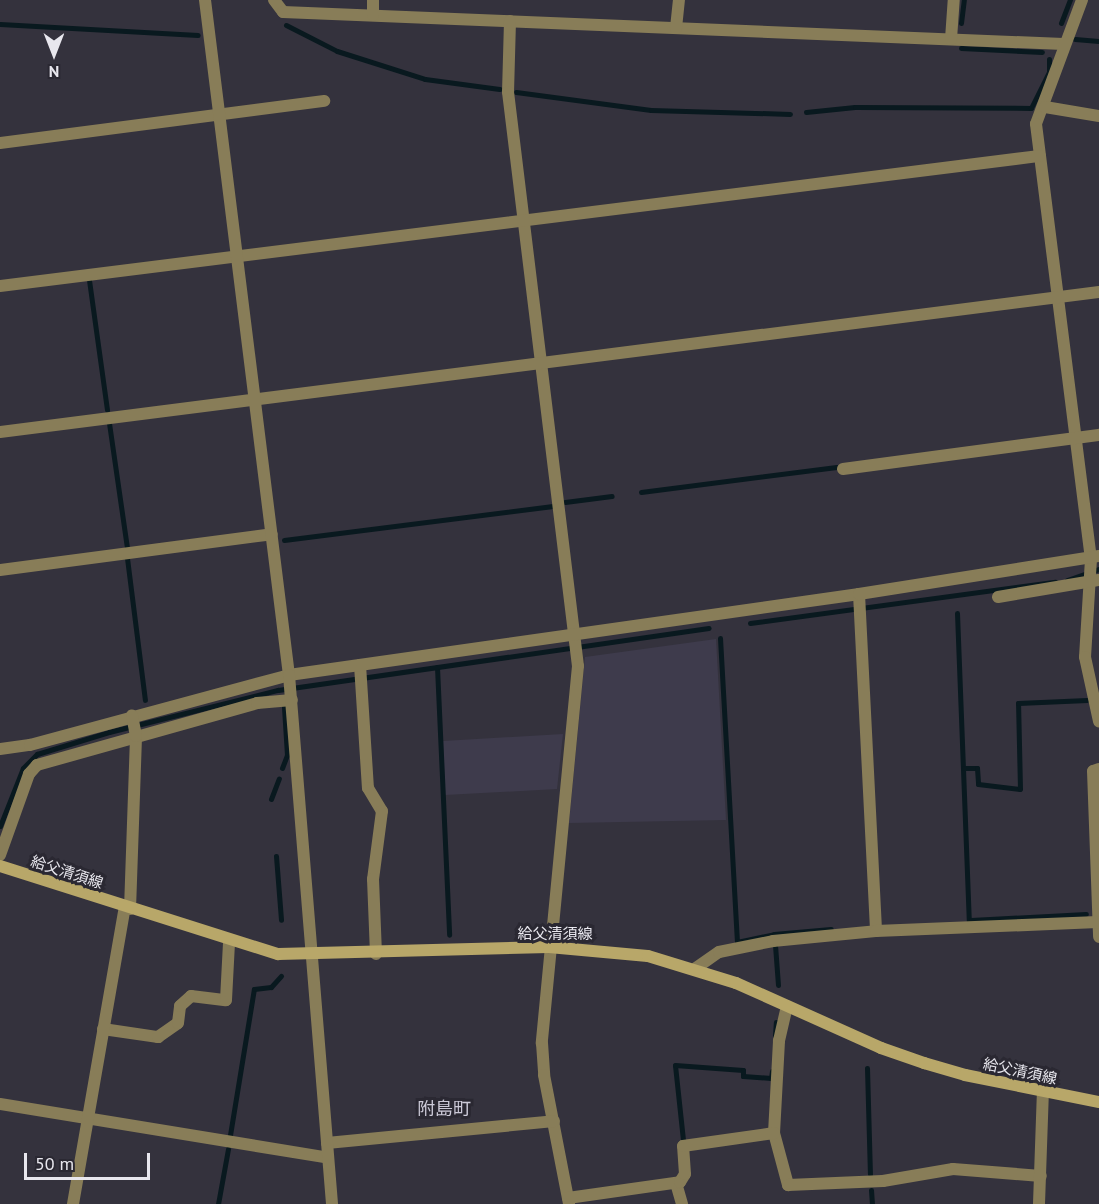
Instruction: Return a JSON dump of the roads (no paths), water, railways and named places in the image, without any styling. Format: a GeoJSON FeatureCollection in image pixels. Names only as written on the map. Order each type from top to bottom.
{"type":"FeatureCollection","features":[{"type":"Feature","properties":{"kind":"main road","name":"給父清須線"},"geometry":{"type":"LineString","coordinates":[[0,866],[230,942],[278,954],[310,956],[549,947],[606,949],[696,968],[924,1063],[1043,1092],[1099,1102]]}},
{"type":"Feature","properties":{"kind":"street"},"geometry":{"type":"LineString","coordinates":[[205,0],[290,678],[310,956],[332,1204]]}},
{"type":"Feature","properties":{"kind":"street"},"geometry":{"type":"LineString","coordinates":[[274,0],[283,12],[1063,44]]}},
{"type":"Feature","properties":{"kind":"street"},"geometry":{"type":"LineString","coordinates":[[372,15],[373,0]]}},
{"type":"Feature","properties":{"kind":"street"},"geometry":{"type":"LineString","coordinates":[[676,28],[679,0]]}},
{"type":"Feature","properties":{"kind":"street"},"geometry":{"type":"LineString","coordinates":[[951,39],[954,0]]}},
{"type":"Feature","properties":{"kind":"street"},"geometry":{"type":"LineString","coordinates":[[1082,0],[1063,44],[1044,107],[1036,124],[1075,438],[1093,560],[1093,582],[1086,637],[1089,685],[1099,721]]}},
{"type":"Feature","properties":{"kind":"street"},"geometry":{"type":"LineString","coordinates":[[510,21],[508,92],[577,657],[542,1042],[544,1075],[568,1201],[676,1183],[686,1174],[683,1146],[774,1133]]}},
{"type":"Feature","properties":{"kind":"street"},"geometry":{"type":"LineString","coordinates":[[0,142],[324,101]]}},
{"type":"Feature","properties":{"kind":"street"},"geometry":{"type":"LineString","coordinates":[[1044,107],[1099,116]]}},
{"type":"Feature","properties":{"kind":"street"},"geometry":{"type":"LineString","coordinates":[[0,286],[1040,156]]}},
{"type":"Feature","properties":{"kind":"street"},"geometry":{"type":"LineString","coordinates":[[0,432],[1099,292]]}},
{"type":"Feature","properties":{"kind":"street"},"geometry":{"type":"LineString","coordinates":[[843,469],[1099,435]]}},
{"type":"Feature","properties":{"kind":"street"},"geometry":{"type":"LineString","coordinates":[[0,570],[272,534]]}},
{"type":"Feature","properties":{"kind":"street"},"geometry":{"type":"LineString","coordinates":[[0,855],[29,774],[36,765],[134,726],[290,678],[575,637],[860,604],[1093,560]]}},
{"type":"Feature","properties":{"kind":"street"},"geometry":{"type":"LineString","coordinates":[[998,597],[1093,582]]}},
{"type":"Feature","properties":{"kind":"street"},"geometry":{"type":"LineString","coordinates":[[860,604],[876,931]]}},
{"type":"Feature","properties":{"kind":"street"},"geometry":{"type":"LineString","coordinates":[[1086,637],[1099,635]]}},
{"type":"Feature","properties":{"kind":"street"},"geometry":{"type":"LineString","coordinates":[[360,668],[368,788],[382,811],[373,879],[376,954]]}},
{"type":"Feature","properties":{"kind":"street"},"geometry":{"type":"LineString","coordinates":[[0,749],[291,698]]}},
{"type":"Feature","properties":{"kind":"street"},"geometry":{"type":"LineString","coordinates":[[73,1204],[103,1029],[128,908],[134,726]]}},
{"type":"Feature","properties":{"kind":"street"},"geometry":{"type":"LineString","coordinates":[[1099,769],[1093,771],[1099,937]]}},
{"type":"Feature","properties":{"kind":"street"},"geometry":{"type":"LineString","coordinates":[[696,968],[719,952],[773,941],[876,931],[1098,922]]}},
{"type":"Feature","properties":{"kind":"street"},"geometry":{"type":"LineString","coordinates":[[103,1029],[158,1037],[178,1023],[180,1006],[191,996],[226,1000],[230,942]]}},
{"type":"Feature","properties":{"kind":"street"},"geometry":{"type":"LineString","coordinates":[[788,1006],[779,1041],[774,1133],[788,1185],[884,1181],[953,1169],[1041,1176]]}},
{"type":"Feature","properties":{"kind":"street"},"geometry":{"type":"LineString","coordinates":[[1039,1204],[1043,1092]]}},
{"type":"Feature","properties":{"kind":"street"},"geometry":{"type":"LineString","coordinates":[[0,1104],[328,1158]]}},
{"type":"Feature","properties":{"kind":"street"},"geometry":{"type":"LineString","coordinates":[[327,1143],[554,1122]]}},
{"type":"Feature","properties":{"kind":"street"},"geometry":{"type":"LineString","coordinates":[[676,1183],[682,1204]]}},
{"type":"Feature","properties":{"kind":"waterway"},"geometry":{"type":"LineString","coordinates":[[961,23],[964,0]]}},
{"type":"Feature","properties":{"kind":"waterway"},"geometry":{"type":"LineString","coordinates":[[1061,23],[1070,0]]}},
{"type":"Feature","properties":{"kind":"waterway"},"geometry":{"type":"LineString","coordinates":[[0,24],[198,35]]}},
{"type":"Feature","properties":{"kind":"waterway"},"geometry":{"type":"LineString","coordinates":[[286,25],[337,51],[425,79],[499,89]]}},
{"type":"Feature","properties":{"kind":"waterway"},"geometry":{"type":"LineString","coordinates":[[1075,39],[1099,41]]}},
{"type":"Feature","properties":{"kind":"waterway"},"geometry":{"type":"LineString","coordinates":[[961,48],[1042,52]]}},
{"type":"Feature","properties":{"kind":"waterway"},"geometry":{"type":"LineString","coordinates":[[806,112],[855,107],[1031,108],[1049,72],[1049,59]]}},
{"type":"Feature","properties":{"kind":"waterway"},"geometry":{"type":"LineString","coordinates":[[516,92],[651,110],[790,114]]}},
{"type":"Feature","properties":{"kind":"waterway"},"geometry":{"type":"LineString","coordinates":[[89,280],[107,410]]}},
{"type":"Feature","properties":{"kind":"waterway"},"geometry":{"type":"LineString","coordinates":[[109,423],[127,548]]}},
{"type":"Feature","properties":{"kind":"waterway"},"geometry":{"type":"LineString","coordinates":[[641,492],[836,467]]}},
{"type":"Feature","properties":{"kind":"waterway"},"geometry":{"type":"LineString","coordinates":[[565,502],[612,496]]}},
{"type":"Feature","properties":{"kind":"waterway"},"geometry":{"type":"LineString","coordinates":[[284,540],[553,506]]}},
{"type":"Feature","properties":{"kind":"waterway"},"geometry":{"type":"LineString","coordinates":[[127,558],[145,700]]}},
{"type":"Feature","properties":{"kind":"waterway"},"geometry":{"type":"LineString","coordinates":[[1067,580],[1099,569]]}},
{"type":"Feature","properties":{"kind":"waterway"},"geometry":{"type":"LineString","coordinates":[[750,623],[1055,582]]}},
{"type":"Feature","properties":{"kind":"waterway"},"geometry":{"type":"LineString","coordinates":[[957,613],[969,922]]}},
{"type":"Feature","properties":{"kind":"waterway"},"geometry":{"type":"LineString","coordinates":[[0,826],[23,768],[37,754],[109,732],[278,690],[709,628]]}},
{"type":"Feature","properties":{"kind":"waterway"},"geometry":{"type":"LineString","coordinates":[[720,638],[737,942],[774,934],[831,929]]}},
{"type":"Feature","properties":{"kind":"waterway"},"geometry":{"type":"LineString","coordinates":[[437,667],[449,935]]}},
{"type":"Feature","properties":{"kind":"waterway"},"geometry":{"type":"LineString","coordinates":[[964,768],[977,768],[978,784],[1020,789],[1018,703],[1087,700]]}},
{"type":"Feature","properties":{"kind":"waterway"},"geometry":{"type":"LineString","coordinates":[[282,768],[287,755],[284,707]]}},
{"type":"Feature","properties":{"kind":"waterway"},"geometry":{"type":"LineString","coordinates":[[271,799],[279,778]]}},
{"type":"Feature","properties":{"kind":"waterway"},"geometry":{"type":"LineString","coordinates":[[276,856],[281,920]]}},
{"type":"Feature","properties":{"kind":"waterway"},"geometry":{"type":"LineString","coordinates":[[971,920],[1086,914]]}},
{"type":"Feature","properties":{"kind":"waterway"},"geometry":{"type":"LineString","coordinates":[[775,945],[778,985]]}},
{"type":"Feature","properties":{"kind":"waterway"},"geometry":{"type":"LineString","coordinates":[[230,1135],[254,989],[271,987],[281,976]]}},
{"type":"Feature","properties":{"kind":"waterway"},"geometry":{"type":"LineString","coordinates":[[775,1035],[776,1022]]}},
{"type":"Feature","properties":{"kind":"waterway"},"geometry":{"type":"LineString","coordinates":[[683,1140],[675,1065],[743,1070],[743,1076],[771,1078],[772,1071]]}},
{"type":"Feature","properties":{"kind":"waterway"},"geometry":{"type":"LineString","coordinates":[[867,1068],[870,1174]]}},
{"type":"Feature","properties":{"kind":"waterway"},"geometry":{"type":"LineString","coordinates":[[218,1204],[228,1149]]}},
{"type":"Feature","properties":{"kind":"waterway"},"geometry":{"type":"LineString","coordinates":[[871,1190],[872,1204]]}},
{"type":"Feature","properties":{"kind":"district","name":"附島町"},"geometry":{"type":"Point","coordinates":[444,1109]}}]}
